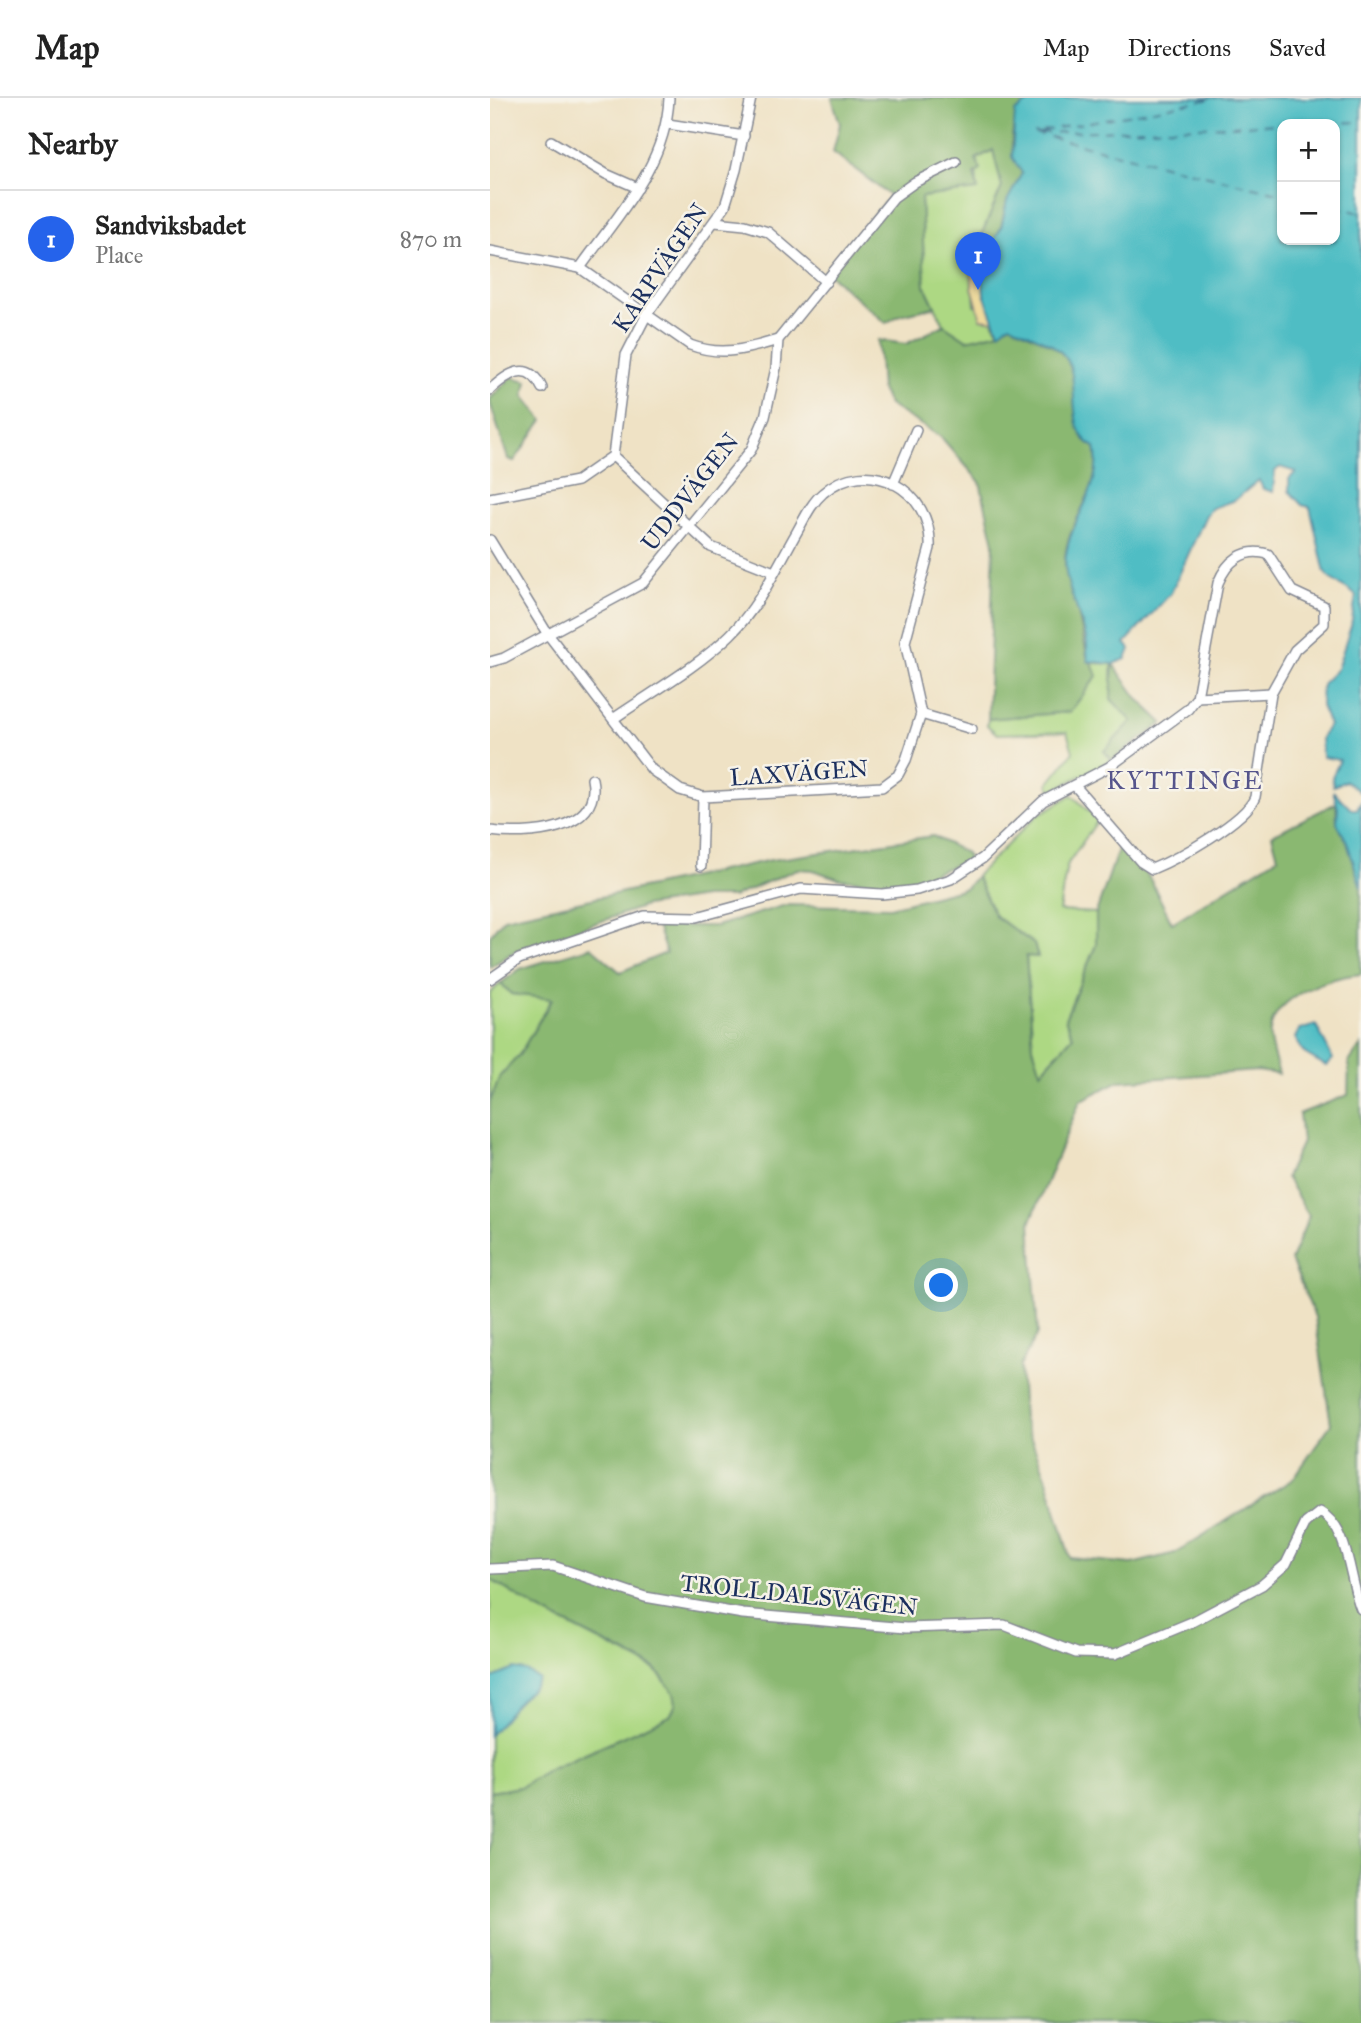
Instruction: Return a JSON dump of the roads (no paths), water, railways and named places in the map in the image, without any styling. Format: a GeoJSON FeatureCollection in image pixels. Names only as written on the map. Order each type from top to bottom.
{"type":"FeatureCollection","features":[{"type":"Feature","properties":{"kind":"street"},"geometry":{"type":"LineString","coordinates":[[580,268],[638,188],[659,153],[668,124],[669,98]]}},
{"type":"Feature","properties":{"kind":"street","name":"KARPVÄGEN"},"geometry":{"type":"LineString","coordinates":[[613,456],[626,355],[647,314],[715,222],[730,196],[751,98]]}},
{"type":"Feature","properties":{"kind":"street"},"geometry":{"type":"LineString","coordinates":[[668,124],[744,136]]}},
{"type":"Feature","properties":{"kind":"street"},"geometry":{"type":"LineString","coordinates":[[551,141],[606,174],[638,188]]}},
{"type":"Feature","properties":{"kind":"street"},"geometry":{"type":"LineString","coordinates":[[490,251],[580,268],[690,345],[713,352],[744,350],[778,340],[894,197],[915,182],[956,162]]}},
{"type":"Feature","properties":{"kind":"street"},"geometry":{"type":"LineString","coordinates":[[715,222],[746,225],[768,232],[826,282]]}},
{"type":"Feature","properties":{"kind":"street","name":"UDDVÄGEN"},"geometry":{"type":"LineString","coordinates":[[490,662],[504,658],[643,583],[686,527],[725,486],[755,443],[776,368],[778,340]]}},
{"type":"Feature","properties":{"kind":"street"},"geometry":{"type":"LineString","coordinates":[[490,390],[513,371],[521,370],[531,373],[542,387]]}},
{"type":"Feature","properties":{"kind":"street"},"geometry":{"type":"LineString","coordinates":[[893,484],[916,430]]}},
{"type":"Feature","properties":{"kind":"street"},"geometry":{"type":"LineString","coordinates":[[490,498],[577,481],[613,456],[686,527],[711,547],[774,572]]}},
{"type":"Feature","properties":{"kind":"street"},"geometry":{"type":"LineString","coordinates":[[613,719],[729,635],[755,604],[814,503],[832,486],[868,477],[893,484],[917,500],[925,511],[931,534],[927,565],[905,642],[921,714],[972,729]]}},
{"type":"Feature","properties":{"kind":"street","name":"LAXVÄGEN"},"geometry":{"type":"LineString","coordinates":[[490,540],[547,634],[658,776],[680,790],[703,797],[882,787],[898,775],[921,714]]}},
{"type":"Feature","properties":{"kind":"street"},"geometry":{"type":"LineString","coordinates":[[490,979],[519,959],[645,916],[697,917],[801,888],[882,894],[934,886],[969,869],[1043,801],[1076,787],[1109,767],[1178,716],[1196,697],[1218,583],[1230,563],[1254,551],[1268,554],[1288,586],[1321,603],[1326,611],[1324,624],[1295,650],[1271,693],[1252,807],[1152,869],[1141,862],[1076,787]]}},
{"type":"Feature","properties":{"kind":"street"},"geometry":{"type":"LineString","coordinates":[[1196,697],[1271,693]]}},
{"type":"Feature","properties":{"kind":"street"},"geometry":{"type":"LineString","coordinates":[[490,831],[528,834],[564,825],[591,803],[595,790],[592,779]]}},
{"type":"Feature","properties":{"kind":"street"},"geometry":{"type":"LineString","coordinates":[[701,866],[703,797]]}},
{"type":"Feature","properties":{"kind":"street","name":"TROLLDALSVÄGEN"},"geometry":{"type":"LineString","coordinates":[[490,1569],[553,1566],[645,1597],[743,1614],[906,1628],[1004,1625],[1076,1653],[1115,1654],[1192,1622],[1262,1585],[1286,1564],[1306,1523],[1320,1512],[1330,1521],[1340,1538],[1361,1609]]}},
{"type":"Feature","properties":{"kind":"water"},"geometry":{"type":"Polygon","coordinates":[[[1034,98],[1361,98],[1361,793],[1346,781],[1333,786],[1332,777],[1340,760],[1322,757],[1321,738],[1329,725],[1321,706],[1322,684],[1337,669],[1351,626],[1356,596],[1325,573],[1310,507],[1302,505],[1289,491],[1289,479],[1296,472],[1280,467],[1275,471],[1273,492],[1263,489],[1259,480],[1235,500],[1212,508],[1206,515],[1171,593],[1125,643],[1130,649],[1126,659],[1113,664],[1088,661],[1085,634],[1065,566],[1069,541],[1095,475],[1095,447],[1085,440],[1079,431],[1071,368],[1066,358],[1047,342],[1010,324],[999,332],[984,294],[981,260],[1001,228],[1007,201],[1022,173],[1012,157],[1015,112],[1034,98]]]}},
{"type":"Feature","properties":{"kind":"water"},"geometry":{"type":"Polygon","coordinates":[[[1333,791],[1351,809],[1357,809],[1361,801],[1361,887],[1347,842],[1337,823],[1338,808],[1333,791]]]}},
{"type":"Feature","properties":{"kind":"water"},"geometry":{"type":"Polygon","coordinates":[[[1316,1025],[1333,1059],[1326,1066],[1304,1053],[1295,1038],[1299,1030],[1316,1025]]]}},
{"type":"Feature","properties":{"kind":"water"},"geometry":{"type":"Polygon","coordinates":[[[514,1669],[526,1671],[539,1679],[490,1735],[490,1679],[514,1669]]]}},
{"type":"Feature","properties":{"kind":"place","name":"Sandviksbadet"},"geometry":{"type":"Point","coordinates":[978,290]}},
{"type":"Feature","properties":{"kind":"district","name":"KYTTINGE"},"geometry":{"type":"Point","coordinates":[1185,780]}}]}
